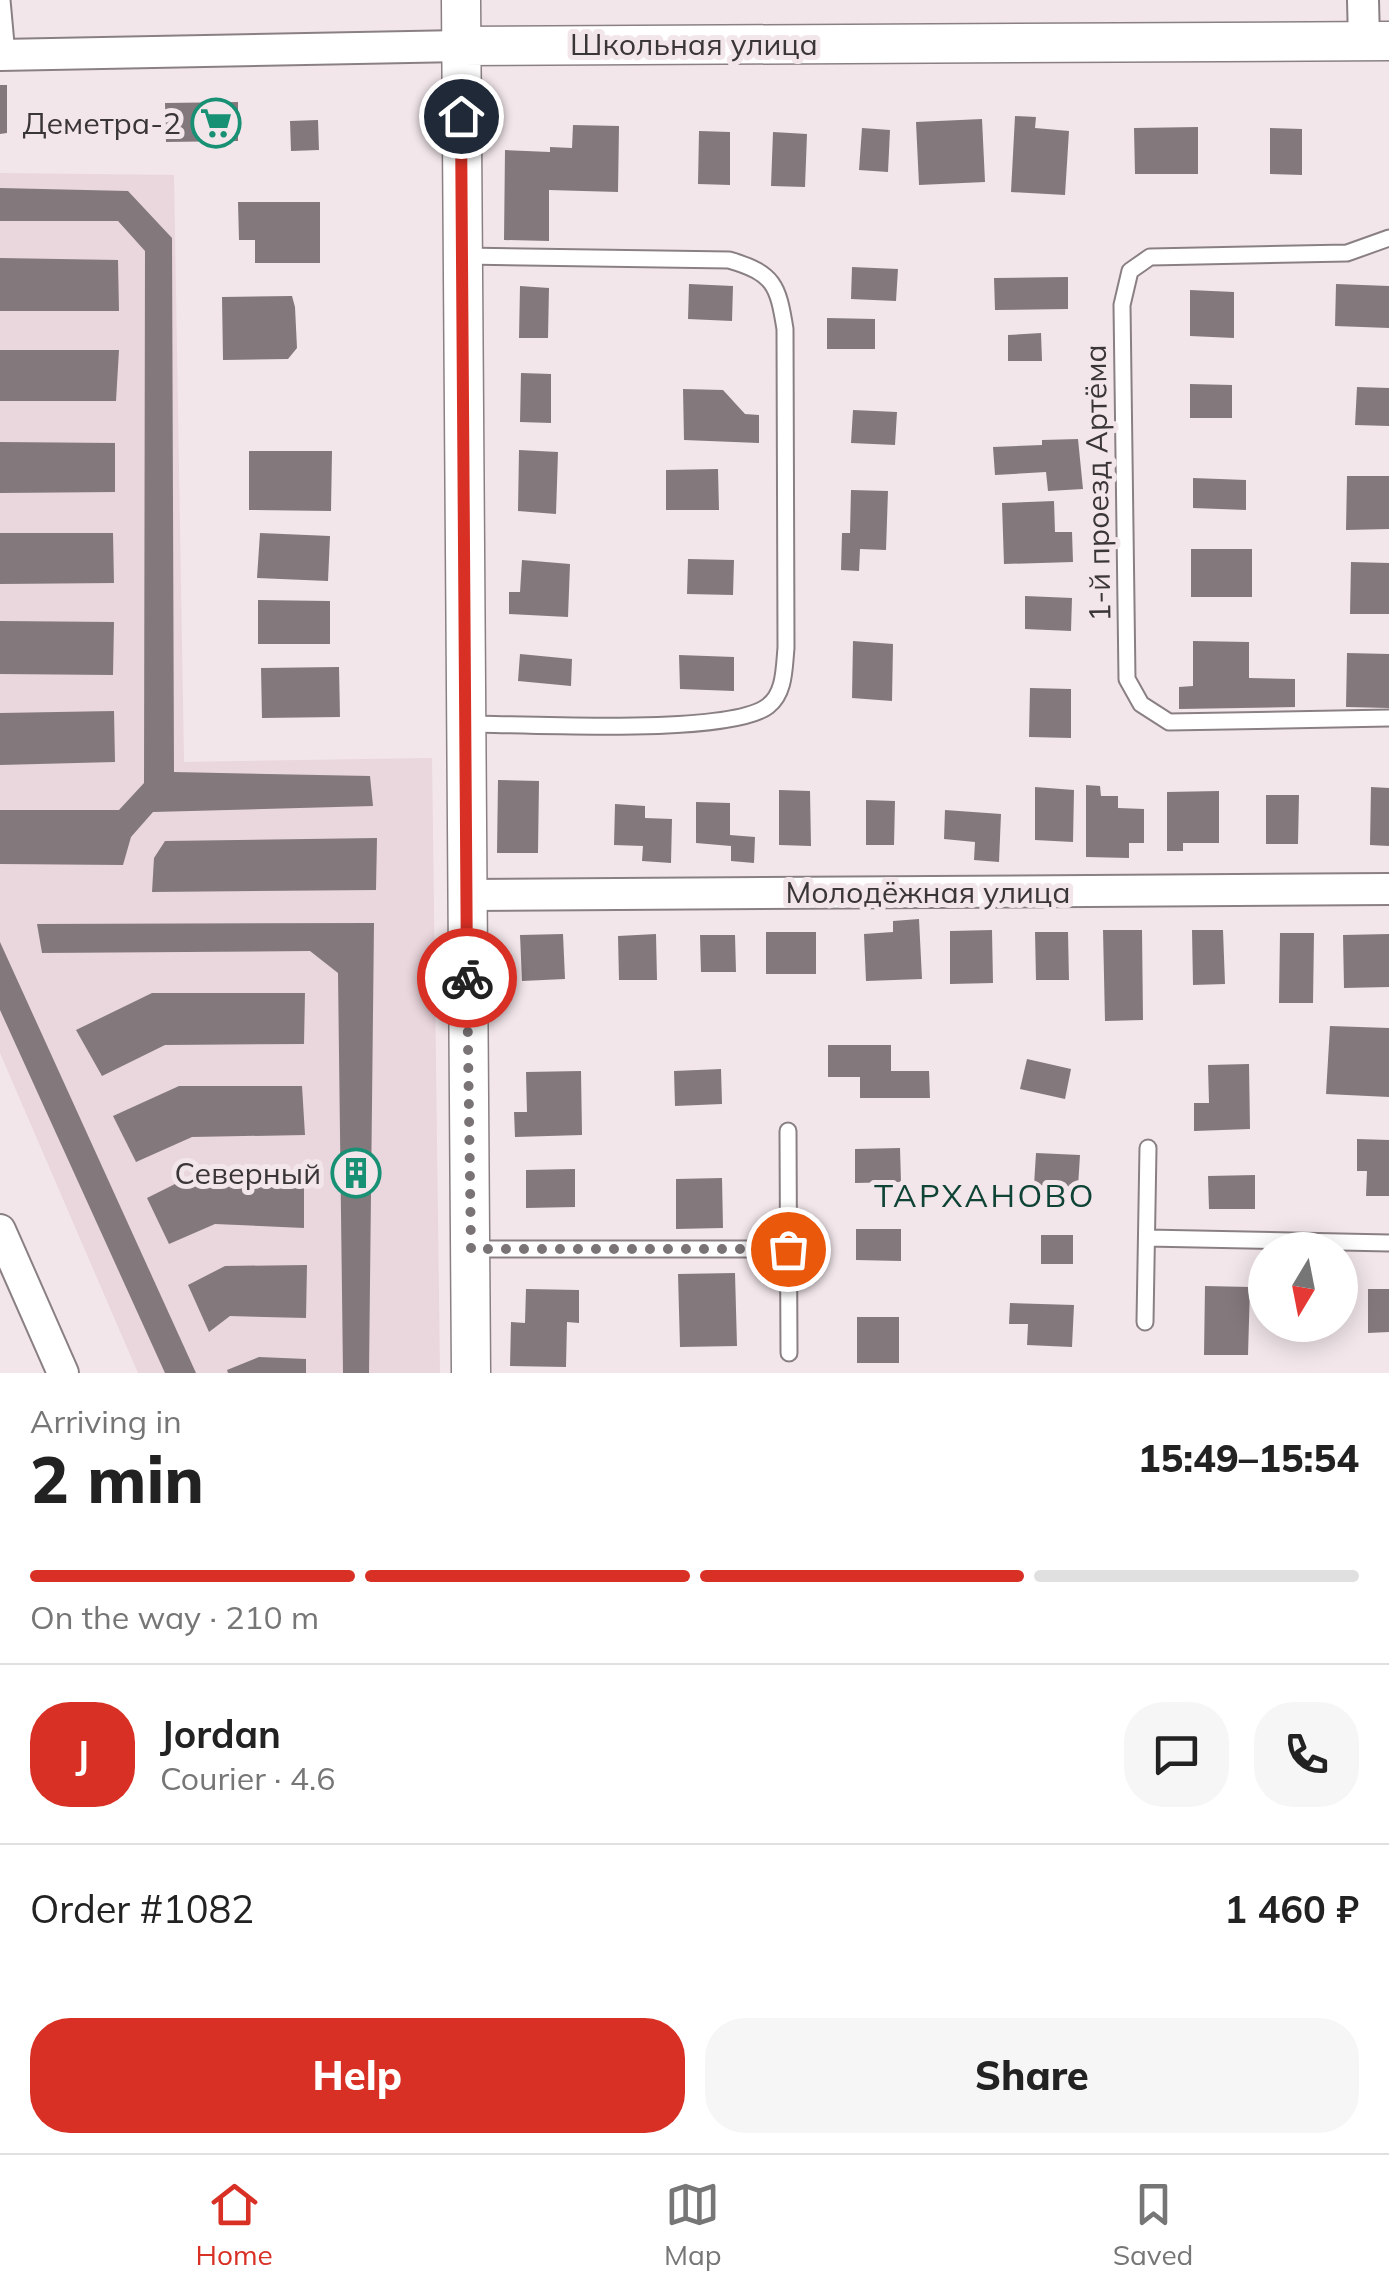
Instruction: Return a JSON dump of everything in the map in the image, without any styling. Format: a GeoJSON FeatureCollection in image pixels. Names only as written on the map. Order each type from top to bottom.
{"type":"FeatureCollection","features":[{"type":"Feature","properties":{"kind":"street"},"geometry":{"type":"LineString","coordinates":[[460,0],[472,1373]]}},
{"type":"Feature","properties":{"kind":"street"},"geometry":{"type":"LineString","coordinates":[[1363,0],[1377,41]]}},
{"type":"Feature","properties":{"kind":"street","name":"Школьная улица"},"geometry":{"type":"LineString","coordinates":[[4,55],[460,46],[1377,41]]}},
{"type":"Feature","properties":{"kind":"street","name":"Молодёжная улица"},"geometry":{"type":"LineString","coordinates":[[467,895],[1389,889]]}},
{"type":"Feature","properties":{"kind":"street"},"geometry":{"type":"LineString","coordinates":[[0,1230],[63,1373]]}},
{"type":"Feature","properties":{"kind":"lane"},"geometry":{"type":"LineString","coordinates":[[2,0],[4,55]]}},
{"type":"Feature","properties":{"kind":"lane","name":"1-й проезд Артёма"},"geometry":{"type":"LineString","coordinates":[[1389,238],[1347,253],[1150,257],[1130,271],[1122,305],[1127,679],[1141,704],[1169,722],[1389,718]]}},
{"type":"Feature","properties":{"kind":"lane"},"geometry":{"type":"LineString","coordinates":[[462,256],[729,260],[759,269],[779,291],[785,329],[786,648],[782,684],[770,705],[746,717],[698,725],[466,724]]}},
{"type":"Feature","properties":{"kind":"lane"},"geometry":{"type":"LineString","coordinates":[[788,1131],[789,1353]]}},
{"type":"Feature","properties":{"kind":"lane"},"geometry":{"type":"LineString","coordinates":[[1146,1322],[1148,1148]]}},
{"type":"Feature","properties":{"kind":"lane"},"geometry":{"type":"LineString","coordinates":[[1146,1238],[1389,1243]]}},
{"type":"Feature","properties":{"kind":"lane"},"geometry":{"type":"LineString","coordinates":[[471,1249],[788,1249]]}},
{"type":"Feature","properties":{"kind":"shaded area","name":"Северный"},"geometry":{"type":"Polygon","coordinates":[[[0,173],[174,175],[184,762],[432,758],[440,1373],[138,1373],[0,1053],[0,173]]]}},
{"type":"Feature","properties":{"kind":"building"},"geometry":{"type":"Polygon","coordinates":[[[0,85],[7,85],[7,133],[0,134],[0,85]]]}},
{"type":"Feature","properties":{"kind":"building"},"geometry":{"type":"Polygon","coordinates":[[[238,102],[238,141],[166,142],[165,103],[238,102]]]}},
{"type":"Feature","properties":{"kind":"building"},"geometry":{"type":"Polygon","coordinates":[[[1015,116],[1036,117],[1035,128],[1069,131],[1065,195],[1011,192],[1015,116]]]}},
{"type":"Feature","properties":{"kind":"building"},"geometry":{"type":"Polygon","coordinates":[[[982,119],[985,182],[919,185],[916,122],[982,119]]]}},
{"type":"Feature","properties":{"kind":"building"},"geometry":{"type":"Polygon","coordinates":[[[318,120],[319,150],[291,151],[290,121],[318,120]]]}},
{"type":"Feature","properties":{"kind":"building"},"geometry":{"type":"Polygon","coordinates":[[[573,125],[619,126],[618,192],[549,190],[549,241],[504,240],[505,150],[550,152],[550,147],[572,148],[573,125]]]}},
{"type":"Feature","properties":{"kind":"building"},"geometry":{"type":"Polygon","coordinates":[[[1198,127],[1198,174],[1135,174],[1134,128],[1198,127]]]}},
{"type":"Feature","properties":{"kind":"building"},"geometry":{"type":"Polygon","coordinates":[[[862,128],[890,130],[888,172],[859,170],[862,128]]]}},
{"type":"Feature","properties":{"kind":"building"},"geometry":{"type":"Polygon","coordinates":[[[1270,128],[1302,129],[1302,175],[1270,174],[1270,128]]]}},
{"type":"Feature","properties":{"kind":"building"},"geometry":{"type":"Polygon","coordinates":[[[699,131],[730,132],[730,185],[698,184],[699,131]]]}},
{"type":"Feature","properties":{"kind":"building"},"geometry":{"type":"Polygon","coordinates":[[[773,132],[807,134],[805,187],[771,186],[773,132]]]}},
{"type":"Feature","properties":{"kind":"building"},"geometry":{"type":"Polygon","coordinates":[[[0,188],[128,191],[172,238],[174,772],[370,776],[373,806],[153,812],[131,837],[123,865],[0,864],[0,810],[119,810],[144,783],[145,251],[118,221],[0,221],[0,188]]]}},
{"type":"Feature","properties":{"kind":"building"},"geometry":{"type":"Polygon","coordinates":[[[238,202],[320,202],[320,263],[255,263],[255,240],[239,240],[238,202]]]}},
{"type":"Feature","properties":{"kind":"building"},"geometry":{"type":"Polygon","coordinates":[[[0,258],[118,260],[119,311],[0,311],[0,258]]]}},
{"type":"Feature","properties":{"kind":"building"},"geometry":{"type":"Polygon","coordinates":[[[852,267],[898,269],[896,301],[851,299],[852,267]]]}},
{"type":"Feature","properties":{"kind":"building"},"geometry":{"type":"Polygon","coordinates":[[[1068,277],[1068,309],[995,310],[994,278],[1068,277]]]}},
{"type":"Feature","properties":{"kind":"building"},"geometry":{"type":"Polygon","coordinates":[[[689,284],[733,286],[732,321],[688,319],[689,284]]]}},
{"type":"Feature","properties":{"kind":"building"},"geometry":{"type":"Polygon","coordinates":[[[1336,284],[1389,286],[1389,328],[1335,326],[1336,284]]]}},
{"type":"Feature","properties":{"kind":"building"},"geometry":{"type":"Polygon","coordinates":[[[520,286],[549,288],[548,338],[519,338],[520,286]]]}},
{"type":"Feature","properties":{"kind":"building"},"geometry":{"type":"Polygon","coordinates":[[[1190,290],[1234,292],[1234,338],[1190,336],[1190,290]]]}},
{"type":"Feature","properties":{"kind":"building"},"geometry":{"type":"Polygon","coordinates":[[[292,296],[297,348],[288,359],[223,360],[222,297],[292,296]]]}},
{"type":"Feature","properties":{"kind":"building"},"geometry":{"type":"Polygon","coordinates":[[[827,318],[875,319],[875,349],[827,349],[827,318]]]}},
{"type":"Feature","properties":{"kind":"building"},"geometry":{"type":"Polygon","coordinates":[[[1041,333],[1042,361],[1008,361],[1008,335],[1041,333]]]}},
{"type":"Feature","properties":{"kind":"building"},"geometry":{"type":"Polygon","coordinates":[[[0,350],[119,350],[116,401],[0,401],[0,350]]]}},
{"type":"Feature","properties":{"kind":"building"},"geometry":{"type":"Polygon","coordinates":[[[521,373],[551,374],[551,423],[520,422],[521,373]]]}},
{"type":"Feature","properties":{"kind":"building"},"geometry":{"type":"Polygon","coordinates":[[[1190,384],[1232,385],[1232,418],[1190,418],[1190,384]]]}},
{"type":"Feature","properties":{"kind":"building"},"geometry":{"type":"Polygon","coordinates":[[[1357,387],[1389,388],[1389,426],[1355,425],[1357,387]]]}},
{"type":"Feature","properties":{"kind":"building"},"geometry":{"type":"Polygon","coordinates":[[[683,389],[723,390],[745,414],[759,415],[759,443],[684,440],[683,389]]]}},
{"type":"Feature","properties":{"kind":"building"},"geometry":{"type":"Polygon","coordinates":[[[853,410],[897,412],[895,445],[851,443],[853,410]]]}},
{"type":"Feature","properties":{"kind":"building"},"geometry":{"type":"Polygon","coordinates":[[[1078,439],[1083,489],[1048,491],[1046,472],[995,475],[993,447],[1078,439]]]}},
{"type":"Feature","properties":{"kind":"building"},"geometry":{"type":"Polygon","coordinates":[[[0,442],[115,443],[115,492],[0,493],[0,442]]]}},
{"type":"Feature","properties":{"kind":"building"},"geometry":{"type":"Polygon","coordinates":[[[519,450],[558,452],[556,514],[518,511],[519,450]]]}},
{"type":"Feature","properties":{"kind":"building"},"geometry":{"type":"Polygon","coordinates":[[[249,451],[332,451],[331,511],[249,510],[249,451]]]}},
{"type":"Feature","properties":{"kind":"building"},"geometry":{"type":"Polygon","coordinates":[[[718,469],[719,510],[666,510],[666,470],[718,469]]]}},
{"type":"Feature","properties":{"kind":"building"},"geometry":{"type":"Polygon","coordinates":[[[1347,476],[1389,476],[1389,529],[1346,530],[1347,476]]]}},
{"type":"Feature","properties":{"kind":"building"},"geometry":{"type":"Polygon","coordinates":[[[1193,478],[1246,480],[1246,510],[1193,508],[1193,478]]]}},
{"type":"Feature","properties":{"kind":"building"},"geometry":{"type":"Polygon","coordinates":[[[851,490],[888,491],[886,550],[860,549],[859,571],[841,570],[842,533],[850,533],[851,490]]]}},
{"type":"Feature","properties":{"kind":"building"},"geometry":{"type":"Polygon","coordinates":[[[1054,501],[1055,532],[1072,532],[1073,562],[1004,564],[1002,503],[1054,501]]]}},
{"type":"Feature","properties":{"kind":"building"},"geometry":{"type":"Polygon","coordinates":[[[0,533],[113,533],[114,583],[0,584],[0,533]]]}},
{"type":"Feature","properties":{"kind":"building"},"geometry":{"type":"Polygon","coordinates":[[[260,533],[330,536],[328,581],[257,578],[260,533]]]}},
{"type":"Feature","properties":{"kind":"building"},"geometry":{"type":"Polygon","coordinates":[[[1191,549],[1252,549],[1252,597],[1191,597],[1191,549]]]}},
{"type":"Feature","properties":{"kind":"building"},"geometry":{"type":"Polygon","coordinates":[[[688,559],[734,560],[733,595],[687,594],[688,559]]]}},
{"type":"Feature","properties":{"kind":"building"},"geometry":{"type":"Polygon","coordinates":[[[522,560],[570,564],[568,617],[509,614],[509,592],[520,592],[522,560]]]}},
{"type":"Feature","properties":{"kind":"building"},"geometry":{"type":"Polygon","coordinates":[[[1351,562],[1389,563],[1389,614],[1350,614],[1351,562]]]}},
{"type":"Feature","properties":{"kind":"building"},"geometry":{"type":"Polygon","coordinates":[[[1025,596],[1072,598],[1071,631],[1025,629],[1025,596]]]}},
{"type":"Feature","properties":{"kind":"building"},"geometry":{"type":"Polygon","coordinates":[[[258,600],[330,601],[330,644],[258,644],[258,600]]]}},
{"type":"Feature","properties":{"kind":"building"},"geometry":{"type":"Polygon","coordinates":[[[0,621],[114,622],[113,675],[0,674],[0,621]]]}},
{"type":"Feature","properties":{"kind":"building"},"geometry":{"type":"Polygon","coordinates":[[[853,641],[893,644],[892,701],[852,698],[853,641]]]}},
{"type":"Feature","properties":{"kind":"building"},"geometry":{"type":"Polygon","coordinates":[[[1193,641],[1249,642],[1249,678],[1295,679],[1295,707],[1179,709],[1179,687],[1193,686],[1193,641]]]}},
{"type":"Feature","properties":{"kind":"building"},"geometry":{"type":"Polygon","coordinates":[[[1347,653],[1389,654],[1389,708],[1346,707],[1347,653]]]}},
{"type":"Feature","properties":{"kind":"building"},"geometry":{"type":"Polygon","coordinates":[[[520,654],[572,659],[571,686],[518,681],[520,654]]]}},
{"type":"Feature","properties":{"kind":"building"},"geometry":{"type":"Polygon","coordinates":[[[679,655],[734,657],[734,691],[680,689],[679,655]]]}},
{"type":"Feature","properties":{"kind":"building"},"geometry":{"type":"Polygon","coordinates":[[[339,667],[340,717],[262,718],[261,668],[339,667]]]}},
{"type":"Feature","properties":{"kind":"building"},"geometry":{"type":"Polygon","coordinates":[[[1030,688],[1071,689],[1071,738],[1029,737],[1030,688]]]}},
{"type":"Feature","properties":{"kind":"building"},"geometry":{"type":"Polygon","coordinates":[[[114,711],[115,762],[0,765],[0,713],[114,711]]]}},
{"type":"Feature","properties":{"kind":"building"},"geometry":{"type":"Polygon","coordinates":[[[498,780],[539,781],[538,853],[497,853],[498,780]]]}},
{"type":"Feature","properties":{"kind":"building"},"geometry":{"type":"Polygon","coordinates":[[[1086,785],[1100,786],[1101,796],[1118,796],[1118,808],[1144,809],[1144,843],[1129,843],[1129,858],[1086,857],[1086,785]]]}},
{"type":"Feature","properties":{"kind":"building"},"geometry":{"type":"Polygon","coordinates":[[[1035,787],[1074,790],[1073,842],[1035,840],[1035,787]]]}},
{"type":"Feature","properties":{"kind":"building"},"geometry":{"type":"Polygon","coordinates":[[[1371,787],[1389,788],[1389,846],[1370,845],[1371,787]]]}},
{"type":"Feature","properties":{"kind":"building"},"geometry":{"type":"Polygon","coordinates":[[[779,790],[810,791],[811,846],[779,845],[779,790]]]}},
{"type":"Feature","properties":{"kind":"building"},"geometry":{"type":"Polygon","coordinates":[[[1219,791],[1219,843],[1183,843],[1183,851],[1167,851],[1167,792],[1219,791]]]}},
{"type":"Feature","properties":{"kind":"building"},"geometry":{"type":"Polygon","coordinates":[[[1266,795],[1299,795],[1298,844],[1266,844],[1266,795]]]}},
{"type":"Feature","properties":{"kind":"building"},"geometry":{"type":"Polygon","coordinates":[[[866,800],[895,801],[894,845],[866,845],[866,800]]]}},
{"type":"Feature","properties":{"kind":"building"},"geometry":{"type":"Polygon","coordinates":[[[696,802],[730,803],[730,835],[755,837],[754,863],[731,861],[731,846],[696,843],[696,802]]]}},
{"type":"Feature","properties":{"kind":"building"},"geometry":{"type":"Polygon","coordinates":[[[615,804],[645,806],[645,818],[672,819],[671,863],[642,861],[643,846],[614,845],[615,804]]]}},
{"type":"Feature","properties":{"kind":"building"},"geometry":{"type":"Polygon","coordinates":[[[945,810],[1001,814],[999,862],[974,860],[975,842],[944,839],[945,810]]]}},
{"type":"Feature","properties":{"kind":"building"},"geometry":{"type":"Polygon","coordinates":[[[377,838],[376,890],[152,892],[154,858],[165,841],[377,838]]]}},
{"type":"Feature","properties":{"kind":"building"},"geometry":{"type":"Polygon","coordinates":[[[919,919],[922,979],[866,981],[864,934],[893,932],[893,921],[919,919]]]}},
{"type":"Feature","properties":{"kind":"building","name":"Северный"},"geometry":{"type":"Polygon","coordinates":[[[374,923],[369,1373],[343,1373],[338,973],[310,951],[42,953],[37,924],[374,923]]]}},
{"type":"Feature","properties":{"kind":"building"},"geometry":{"type":"Polygon","coordinates":[[[992,930],[993,983],[950,984],[950,931],[992,930]]]}},
{"type":"Feature","properties":{"kind":"building"},"geometry":{"type":"Polygon","coordinates":[[[1103,930],[1142,930],[1143,1020],[1105,1021],[1103,930]]]}},
{"type":"Feature","properties":{"kind":"building"},"geometry":{"type":"Polygon","coordinates":[[[1192,930],[1223,930],[1225,984],[1193,985],[1192,930]]]}},
{"type":"Feature","properties":{"kind":"building"},"geometry":{"type":"Polygon","coordinates":[[[766,932],[816,932],[816,974],[766,974],[766,932]]]}},
{"type":"Feature","properties":{"kind":"building"},"geometry":{"type":"Polygon","coordinates":[[[1035,932],[1068,932],[1069,980],[1036,980],[1035,932]]]}},
{"type":"Feature","properties":{"kind":"building"},"geometry":{"type":"Polygon","coordinates":[[[1280,933],[1314,933],[1313,1003],[1279,1003],[1280,933]]]}},
{"type":"Feature","properties":{"kind":"building"},"geometry":{"type":"Polygon","coordinates":[[[563,934],[565,979],[522,981],[520,935],[563,934]]]}},
{"type":"Feature","properties":{"kind":"building"},"geometry":{"type":"Polygon","coordinates":[[[656,934],[657,980],[619,980],[618,936],[656,934]]]}},
{"type":"Feature","properties":{"kind":"building"},"geometry":{"type":"Polygon","coordinates":[[[1389,934],[1389,987],[1344,988],[1343,935],[1389,934]]]}},
{"type":"Feature","properties":{"kind":"building"},"geometry":{"type":"Polygon","coordinates":[[[700,935],[735,935],[736,972],[701,972],[700,935]]]}},
{"type":"Feature","properties":{"kind":"building","name":"Северный"},"geometry":{"type":"Polygon","coordinates":[[[0,942],[196,1373],[165,1373],[0,1010],[0,942]]]}},
{"type":"Feature","properties":{"kind":"building"},"geometry":{"type":"Polygon","coordinates":[[[152,993],[305,993],[304,1044],[165,1045],[102,1076],[76,1030],[152,993]]]}},
{"type":"Feature","properties":{"kind":"building"},"geometry":{"type":"Polygon","coordinates":[[[1330,1026],[1389,1028],[1389,1097],[1326,1094],[1330,1026]]]}},
{"type":"Feature","properties":{"kind":"building"},"geometry":{"type":"Polygon","coordinates":[[[828,1045],[891,1045],[891,1071],[929,1071],[930,1098],[860,1098],[860,1077],[828,1077],[828,1045]]]}},
{"type":"Feature","properties":{"kind":"building"},"geometry":{"type":"Polygon","coordinates":[[[1027,1059],[1071,1069],[1065,1099],[1020,1089],[1027,1059]]]}},
{"type":"Feature","properties":{"kind":"building"},"geometry":{"type":"Polygon","coordinates":[[[1249,1064],[1250,1129],[1194,1131],[1194,1103],[1209,1103],[1208,1065],[1249,1064]]]}},
{"type":"Feature","properties":{"kind":"building"},"geometry":{"type":"Polygon","coordinates":[[[721,1069],[722,1104],[675,1106],[674,1071],[721,1069]]]}},
{"type":"Feature","properties":{"kind":"building"},"geometry":{"type":"Polygon","coordinates":[[[581,1071],[582,1135],[515,1137],[514,1112],[527,1112],[526,1072],[581,1071]]]}},
{"type":"Feature","properties":{"kind":"building"},"geometry":{"type":"Polygon","coordinates":[[[179,1086],[302,1086],[305,1135],[192,1137],[136,1162],[113,1116],[179,1086]]]}},
{"type":"Feature","properties":{"kind":"building"},"geometry":{"type":"Polygon","coordinates":[[[1357,1139],[1389,1140],[1389,1196],[1366,1196],[1367,1171],[1357,1171],[1357,1139]]]}},
{"type":"Feature","properties":{"kind":"building"},"geometry":{"type":"Polygon","coordinates":[[[900,1148],[901,1182],[855,1183],[855,1149],[900,1148]]]}},
{"type":"Feature","properties":{"kind":"building"},"geometry":{"type":"Polygon","coordinates":[[[1036,1153],[1080,1155],[1078,1187],[1034,1185],[1036,1153]]]}},
{"type":"Feature","properties":{"kind":"building"},"geometry":{"type":"Polygon","coordinates":[[[575,1169],[575,1207],[526,1208],[526,1170],[575,1169]]]}},
{"type":"Feature","properties":{"kind":"building"},"geometry":{"type":"Polygon","coordinates":[[[199,1172],[304,1174],[304,1228],[215,1224],[169,1244],[147,1198],[199,1172]]]}},
{"type":"Feature","properties":{"kind":"building"},"geometry":{"type":"Polygon","coordinates":[[[1255,1175],[1255,1209],[1209,1209],[1208,1176],[1255,1175]]]}},
{"type":"Feature","properties":{"kind":"building"},"geometry":{"type":"Polygon","coordinates":[[[722,1178],[723,1228],[676,1229],[676,1179],[722,1178]]]}},
{"type":"Feature","properties":{"kind":"building"},"geometry":{"type":"Polygon","coordinates":[[[856,1229],[901,1229],[901,1261],[856,1260],[856,1229]]]}},
{"type":"Feature","properties":{"kind":"building"},"geometry":{"type":"Polygon","coordinates":[[[1041,1235],[1073,1235],[1073,1264],[1041,1264],[1041,1235]]]}},
{"type":"Feature","properties":{"kind":"building"},"geometry":{"type":"Polygon","coordinates":[[[307,1265],[306,1318],[230,1316],[209,1332],[188,1285],[225,1266],[307,1265]]]}},
{"type":"Feature","properties":{"kind":"building"},"geometry":{"type":"Polygon","coordinates":[[[735,1273],[737,1346],[680,1347],[678,1274],[735,1273]]]}},
{"type":"Feature","properties":{"kind":"building"},"geometry":{"type":"Polygon","coordinates":[[[1205,1286],[1248,1287],[1248,1355],[1204,1355],[1205,1286]]]}},
{"type":"Feature","properties":{"kind":"building"},"geometry":{"type":"Polygon","coordinates":[[[526,1289],[579,1290],[579,1323],[567,1322],[566,1367],[510,1366],[511,1322],[525,1323],[526,1289]]]}},
{"type":"Feature","properties":{"kind":"building"},"geometry":{"type":"Polygon","coordinates":[[[1368,1289],[1389,1289],[1389,1332],[1368,1333],[1368,1289]]]}},
{"type":"Feature","properties":{"kind":"building"},"geometry":{"type":"Polygon","coordinates":[[[1010,1303],[1074,1305],[1072,1347],[1027,1345],[1028,1324],[1009,1324],[1010,1303]]]}},
{"type":"Feature","properties":{"kind":"building"},"geometry":{"type":"Polygon","coordinates":[[[857,1317],[899,1317],[899,1363],[857,1363],[857,1317]]]}},
{"type":"Feature","properties":{"kind":"building"},"geometry":{"type":"Polygon","coordinates":[[[259,1357],[306,1359],[306,1373],[228,1373],[227,1370],[259,1357]]]}},
{"type":"Feature","properties":{"kind":"way so far"},"geometry":{"type":"LineString","coordinates":[[467,978],[471,1249],[788,1249]]}},
{"type":"Feature","properties":{"kind":"place","name":"Деметра-2"},"geometry":{"type":"Point","coordinates":[216,123]}},
{"type":"Feature","properties":{"kind":"place","name":"Северный"},"geometry":{"type":"Point","coordinates":[356,1173]}},
{"type":"Feature","properties":{"kind":"district","name":"ТАРХАНОВО"},"geometry":{"type":"Point","coordinates":[985,1195]}},
{"type":"Feature","properties":{"kind":"route"},"geometry":{"type":"LineString","coordinates":[[461,116],[467,978]]}}]}
